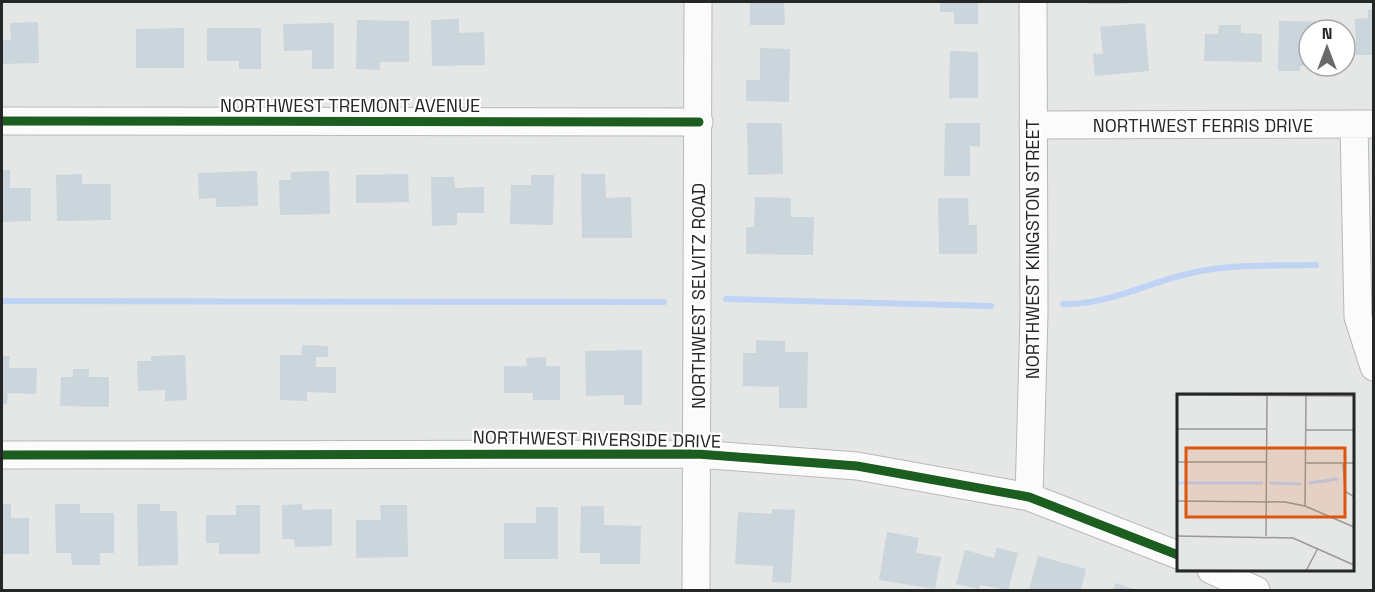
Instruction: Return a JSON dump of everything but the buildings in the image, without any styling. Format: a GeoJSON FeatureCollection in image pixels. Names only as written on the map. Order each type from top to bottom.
{"type":"FeatureCollection","features":[{"type":"Feature","properties":{"kind":"street","name":"NORTHWEST SELVITZ ROAD"},"geometry":{"type":"LineString","coordinates":[[696,591],[698,2]]}},
{"type":"Feature","properties":{"kind":"street","name":"NORTHWEST KINGSTON STREET"},"geometry":{"type":"LineString","coordinates":[[1029,497],[1034,314],[1034,2]]}},
{"type":"Feature","properties":{"kind":"street","name":"NORTHWEST TREMONT AVENUE"},"geometry":{"type":"LineString","coordinates":[[2,121],[699,122]]}},
{"type":"Feature","properties":{"kind":"street","name":"NORTHWEST FERRIS DRIVE"},"geometry":{"type":"LineString","coordinates":[[1033,125],[1364,125]]}},
{"type":"Feature","properties":{"kind":"street"},"geometry":{"type":"LineString","coordinates":[[1364,125],[1358,316],[1374,367]]}},
{"type":"Feature","properties":{"kind":"street","name":"NORTHWEST RIVERSIDE DRIVE"},"geometry":{"type":"LineString","coordinates":[[2,454],[697,454],[856,466],[1029,497],[1177,554]]}},
{"type":"Feature","properties":{"kind":"street"},"geometry":{"type":"LineString","coordinates":[[1213,571],[1256,591]]}},
{"type":"Feature","properties":{"kind":"waterway"},"geometry":{"type":"LineString","coordinates":[[1063,304],[1099,300],[1183,275],[1215,269],[1316,265]]}},
{"type":"Feature","properties":{"kind":"waterway"},"geometry":{"type":"LineString","coordinates":[[726,299],[991,306]]}},
{"type":"Feature","properties":{"kind":"waterway"},"geometry":{"type":"LineString","coordinates":[[2,301],[664,302]]}},
{"type":"Feature","properties":{"kind":"cycle path"},"geometry":{"type":"LineString","coordinates":[[2,121],[699,122]]}},
{"type":"Feature","properties":{"kind":"cycle path"},"geometry":{"type":"LineString","coordinates":[[2,455],[697,454],[857,466],[1029,497],[1177,555]]}}]}
